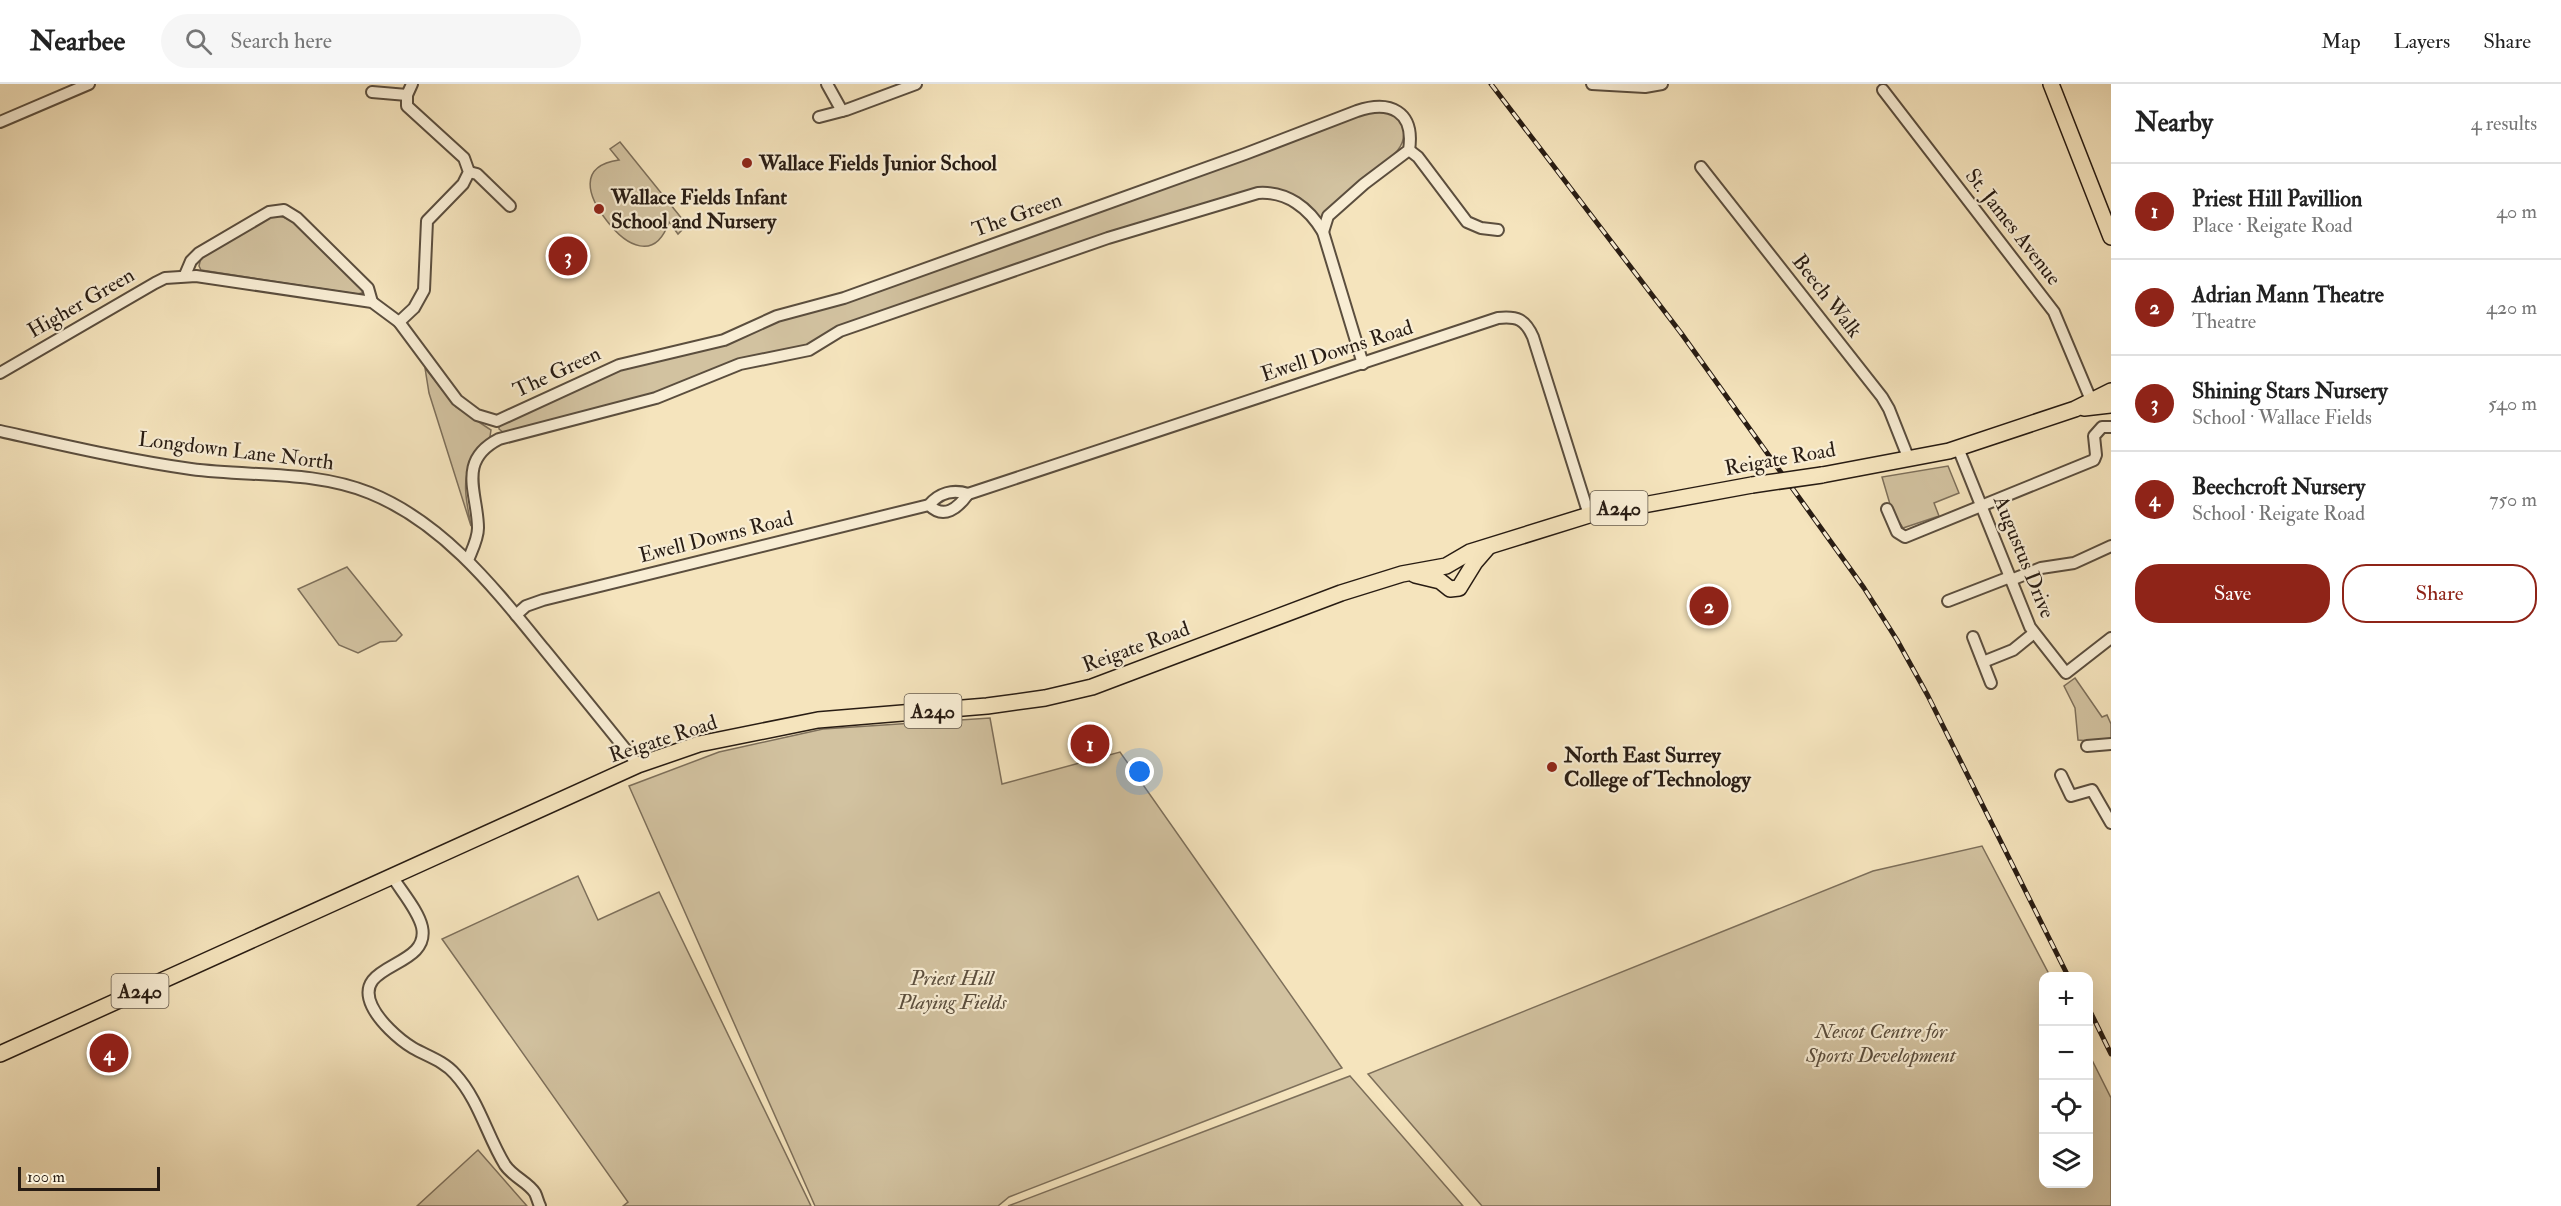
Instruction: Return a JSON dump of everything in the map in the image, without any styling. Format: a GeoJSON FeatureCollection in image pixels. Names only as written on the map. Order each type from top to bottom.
{"type":"FeatureCollection","features":[{"type":"Feature","properties":{"kind":"highway"},"geometry":{"type":"LineString","coordinates":[[2051,84],[2111,237]]}},
{"type":"Feature","properties":{"kind":"highway","name":"Reigate Road"},"geometry":{"type":"LineString","coordinates":[[0,1054],[638,765],[699,744],[818,720],[987,706],[1045,698],[1083,689],[1309,604],[1448,565],[1470,552],[1589,515],[1958,448],[2075,409],[2111,391]]}},
{"type":"Feature","properties":{"kind":"highway","name":"Reigate Road"},"geometry":{"type":"LineString","coordinates":[[2075,409],[2111,405]]}},
{"type":"Feature","properties":{"kind":"highway"},"geometry":{"type":"LineString","coordinates":[[1465,577],[1490,545]]}},
{"type":"Feature","properties":{"kind":"highway"},"geometry":{"type":"LineString","coordinates":[[1440,581],[1441,572],[1448,565],[1462,569],[1465,577]]}},
{"type":"Feature","properties":{"kind":"highway","name":"Reigate Road"},"geometry":{"type":"LineString","coordinates":[[1410,574],[1440,581],[1446,588],[1454,590],[1462,585],[1465,577]]}},
{"type":"Feature","properties":{"kind":"street"},"geometry":{"type":"LineString","coordinates":[[0,122],[88,84]]}},
{"type":"Feature","properties":{"kind":"street"},"geometry":{"type":"LineString","coordinates":[[399,322],[414,308],[424,290],[427,221],[462,184],[469,172],[464,158],[412,113],[407,106],[407,95],[412,84]]}},
{"type":"Feature","properties":{"kind":"street"},"geometry":{"type":"LineString","coordinates":[[827,84],[842,111]]}},
{"type":"Feature","properties":{"kind":"street"},"geometry":{"type":"LineString","coordinates":[[819,117],[916,84]]}},
{"type":"Feature","properties":{"kind":"street"},"geometry":{"type":"LineString","coordinates":[[1592,84],[1645,87],[1662,84]]}},
{"type":"Feature","properties":{"kind":"street","name":"St. James Avenue"},"geometry":{"type":"LineString","coordinates":[[1883,90],[2054,312],[2091,400]]}},
{"type":"Feature","properties":{"kind":"street"},"geometry":{"type":"LineString","coordinates":[[372,92],[407,95]]}},
{"type":"Feature","properties":{"kind":"street","name":"The Green"},"geometry":{"type":"LineString","coordinates":[[399,322],[458,400],[477,415],[497,421],[619,365],[724,340],[777,316],[844,298],[1372,106],[1393,108],[1402,115],[1408,124],[1409,150]]}},
{"type":"Feature","properties":{"kind":"street"},"geometry":{"type":"LineString","coordinates":[[1323,232],[1328,216],[1364,184],[1409,150],[1418,157],[1467,222],[1481,228],[1498,230]]}},
{"type":"Feature","properties":{"kind":"street","name":"Beech Walk"},"geometry":{"type":"LineString","coordinates":[[1701,167],[1882,397],[1908,457]]}},
{"type":"Feature","properties":{"kind":"street"},"geometry":{"type":"LineString","coordinates":[[469,172],[477,174],[510,206]]}},
{"type":"Feature","properties":{"kind":"street","name":"The Green"},"geometry":{"type":"LineString","coordinates":[[468,560],[478,528],[471,481],[478,458],[494,441],[656,398],[740,364],[809,350],[840,331],[1108,238],[1242,197],[1272,192],[1282,195],[1307,211],[1323,232],[1363,364]]}},
{"type":"Feature","properties":{"kind":"street","name":"Higher Green"},"geometry":{"type":"LineString","coordinates":[[185,276],[191,261],[199,252],[262,215],[284,210],[297,218],[368,288],[372,302]]}},
{"type":"Feature","properties":{"kind":"street","name":"Higher Green"},"geometry":{"type":"LineString","coordinates":[[0,373],[155,283],[185,276],[372,302],[399,322]]}},
{"type":"Feature","properties":{"kind":"street","name":"Ewell Downs Road"},"geometry":{"type":"LineString","coordinates":[[929,505],[935,510],[947,512],[956,508],[968,494],[1498,318],[1520,318],[1528,325],[1533,337],[1589,515]]}},
{"type":"Feature","properties":{"kind":"street","name":"The Green"},"geometry":{"type":"LineString","coordinates":[[494,441],[497,421]]}},
{"type":"Feature","properties":{"kind":"street"},"geometry":{"type":"LineString","coordinates":[[1887,509],[1897,532],[1905,537],[2094,460],[2096,432],[2102,427],[2111,427]]}},
{"type":"Feature","properties":{"kind":"street","name":"Longdown Lane North"},"geometry":{"type":"LineString","coordinates":[[0,431],[151,463],[193,469],[297,476],[335,482],[371,493],[409,513],[468,560],[516,615],[638,765]]}},
{"type":"Feature","properties":{"kind":"street","name":"Augustus Drive"},"geometry":{"type":"LineString","coordinates":[[1958,448],[2034,633],[2066,674],[2111,638]]}},
{"type":"Feature","properties":{"kind":"street","name":"Ewell Downs Road"},"geometry":{"type":"LineString","coordinates":[[516,615],[526,606],[543,600],[929,505],[936,497],[945,493],[968,494]]}},
{"type":"Feature","properties":{"kind":"street"},"geometry":{"type":"LineString","coordinates":[[1948,601],[2041,568],[2074,563],[2111,546]]}},
{"type":"Feature","properties":{"kind":"street"},"geometry":{"type":"LineString","coordinates":[[1983,662],[2013,651],[2034,633]]}},
{"type":"Feature","properties":{"kind":"street"},"geometry":{"type":"LineString","coordinates":[[1973,636],[1991,683]]}},
{"type":"Feature","properties":{"kind":"street"},"geometry":{"type":"LineString","coordinates":[[2087,747],[2111,744]]}},
{"type":"Feature","properties":{"kind":"street"},"geometry":{"type":"LineString","coordinates":[[2061,775],[2071,796],[2092,790],[2111,823]]}},
{"type":"Feature","properties":{"kind":"street"},"geometry":{"type":"LineString","coordinates":[[392,876],[418,919],[422,934],[418,946],[410,957],[375,976],[368,993],[371,1005],[385,1023],[408,1045],[443,1063],[455,1074],[470,1094],[507,1168],[534,1192],[540,1206]]}},
{"type":"Feature","properties":{"kind":"green space"},"geometry":{"type":"Polygon","coordinates":[[[1371,111],[1386,111],[1397,116],[1404,135],[1402,143],[1391,157],[1367,174],[1320,220],[1281,192],[1237,194],[807,345],[740,360],[656,395],[504,433],[499,429],[505,421],[628,366],[757,328],[1371,111]]]}},
{"type":"Feature","properties":{"kind":"green space"},"geometry":{"type":"Polygon","coordinates":[[[620,142],[687,225],[678,234],[669,222],[656,242],[648,246],[640,246],[623,237],[600,212],[591,193],[592,176],[606,163],[619,160],[610,149],[620,142]]]}},
{"type":"Feature","properties":{"kind":"green space"},"geometry":{"type":"Polygon","coordinates":[[[277,216],[298,225],[310,235],[363,289],[362,293],[201,270],[199,266],[201,257],[265,218],[277,216]]]}},
{"type":"Feature","properties":{"kind":"green space"},"geometry":{"type":"Polygon","coordinates":[[[425,368],[456,407],[491,430],[489,440],[467,472],[466,495],[471,526],[429,393],[425,368]]]}},
{"type":"Feature","properties":{"kind":"green space"},"geometry":{"type":"Polygon","coordinates":[[[1948,466],[1959,493],[1934,503],[1939,516],[1903,528],[1892,511],[1882,477],[1948,466]]]}},
{"type":"Feature","properties":{"kind":"green space"},"geometry":{"type":"Polygon","coordinates":[[[347,567],[402,635],[396,641],[380,642],[358,653],[339,645],[298,589],[347,567]]]}},
{"type":"Feature","properties":{"kind":"green space"},"geometry":{"type":"Polygon","coordinates":[[[2075,678],[2102,717],[2107,715],[2111,724],[2111,739],[2078,740],[2075,708],[2064,686],[2075,678]]]}},
{"type":"Feature","properties":{"kind":"green space","name":"Priest Hill Playing Fields"},"geometry":{"type":"Polygon","coordinates":[[[990,718],[1002,784],[1120,752],[1342,1068],[1009,1197],[998,1206],[815,1206],[629,786],[719,752],[823,729],[990,718]]]}},
{"type":"Feature","properties":{"kind":"green space","name":"Nescot Centre for Sports Development"},"geometry":{"type":"Polygon","coordinates":[[[1982,846],[2048,972],[2039,972],[2039,1188],[2093,1188],[2093,1062],[2111,1098],[2111,1206],[1482,1206],[1368,1074],[1873,871],[1982,846]]]}},
{"type":"Feature","properties":{"kind":"green space"},"geometry":{"type":"Polygon","coordinates":[[[578,876],[598,920],[659,892],[811,1206],[623,1206],[628,1202],[442,939],[578,876]]]}},
{"type":"Feature","properties":{"kind":"green space"},"geometry":{"type":"Polygon","coordinates":[[[1350,1076],[1463,1206],[1008,1206],[1350,1076]]]}},
{"type":"Feature","properties":{"kind":"green space"},"geometry":{"type":"Polygon","coordinates":[[[478,1150],[527,1206],[417,1206],[478,1150]]]}},
{"type":"Feature","properties":{"kind":"railway"},"geometry":{"type":"LineString","coordinates":[[1491,84],[1681,333],[1864,588],[1897,640],[1928,696],[2066,972]]}},
{"type":"Feature","properties":{"kind":"railway"},"geometry":{"type":"LineString","coordinates":[[2093,1017],[2111,1054]]}},
{"type":"Feature","properties":{"kind":"place","name":"Wallace Fields Junior School"},"geometry":{"type":"Point","coordinates":[747,163]}},
{"type":"Feature","properties":{"kind":"place","name":"Wallace Fields Infant School and Nursery"},"geometry":{"type":"Point","coordinates":[599,209]}},
{"type":"Feature","properties":{"kind":"place","name":"Shining Stars Nursery"},"geometry":{"type":"Point","coordinates":[568,256]}},
{"type":"Feature","properties":{"kind":"place","name":"Adrian Mann Theatre"},"geometry":{"type":"Point","coordinates":[1709,606]}},
{"type":"Feature","properties":{"kind":"place","name":"Priest Hill Pavillion"},"geometry":{"type":"Point","coordinates":[1090,744]}},
{"type":"Feature","properties":{"kind":"place","name":"North East Surrey College of Technology"},"geometry":{"type":"Point","coordinates":[1552,767]}},
{"type":"Feature","properties":{"kind":"place","name":"Beechcroft Nursery"},"geometry":{"type":"Point","coordinates":[109,1053]}}]}
